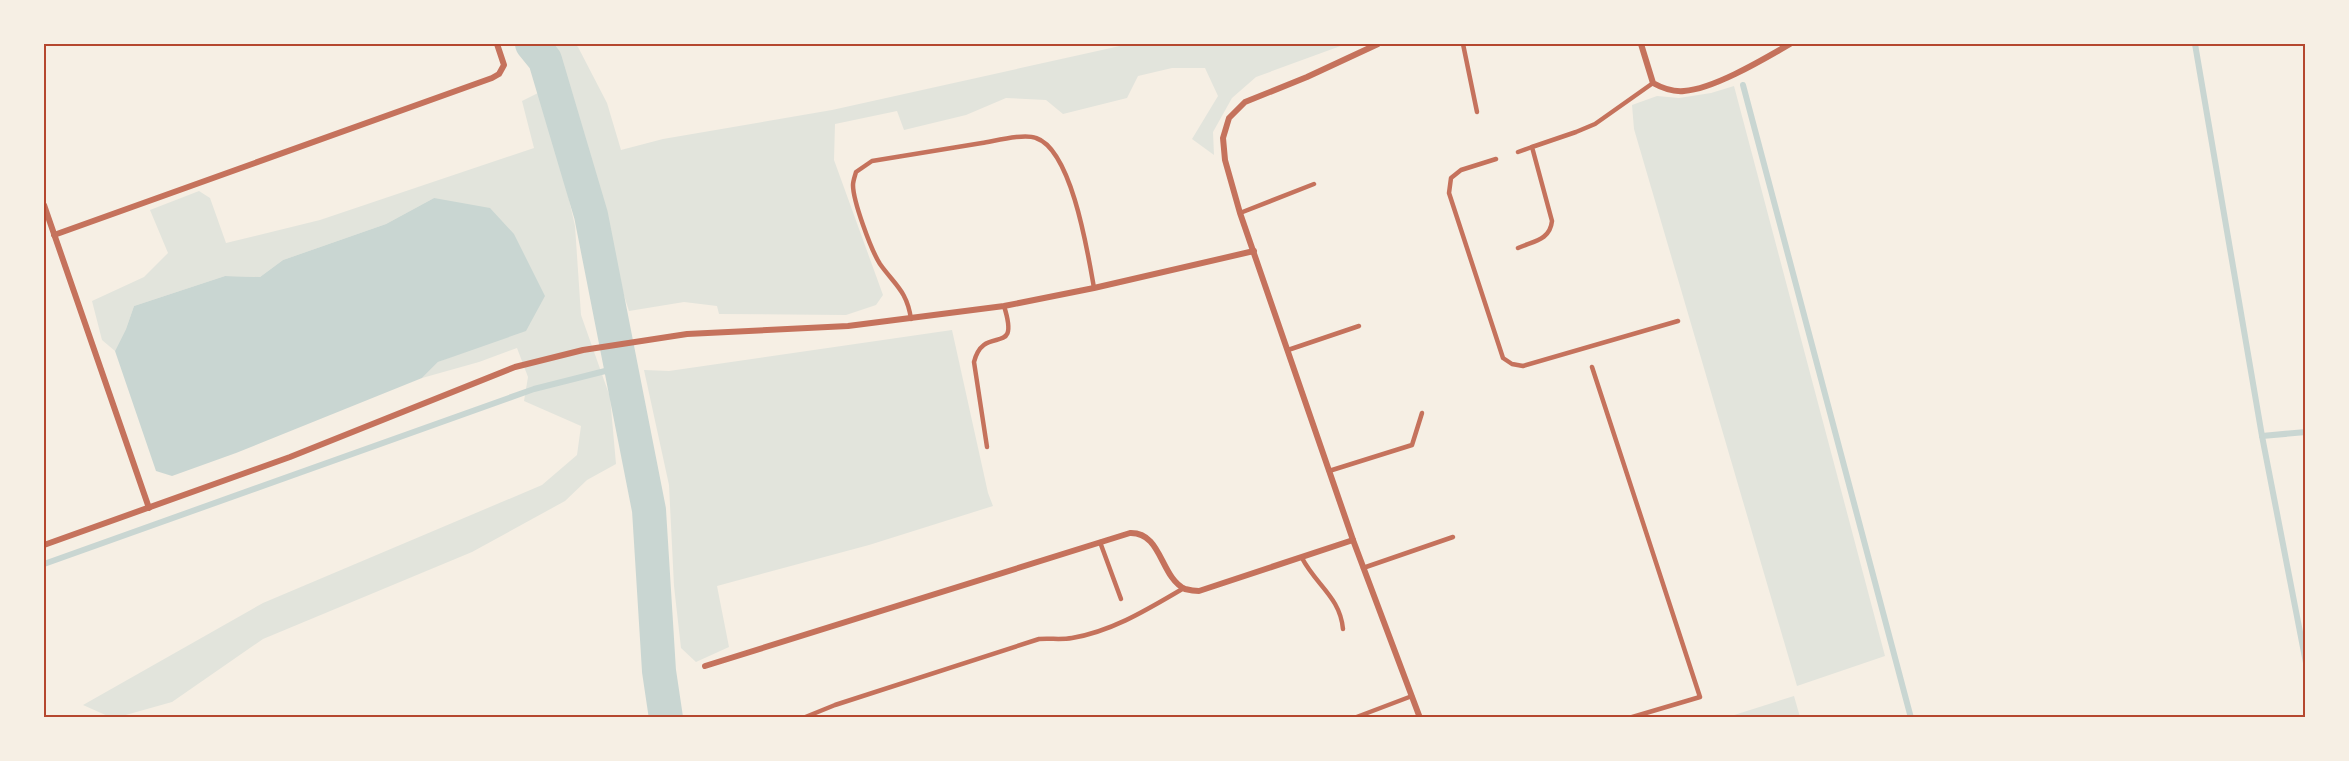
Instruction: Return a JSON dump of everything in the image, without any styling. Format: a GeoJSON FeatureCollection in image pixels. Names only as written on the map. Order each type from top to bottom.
{"type":"FeatureCollection","features":[{"type":"Feature","properties":{"kind":"street"},"geometry":{"type":"LineString","coordinates":[[54,235],[492,78],[499,74],[504,65],[497,44]]}},
{"type":"Feature","properties":{"kind":"street"},"geometry":{"type":"LineString","coordinates":[[1378,44],[1307,77],[1245,102],[1229,118],[1223,138],[1240,213],[1353,540],[1420,717]]}},
{"type":"Feature","properties":{"kind":"street"},"geometry":{"type":"LineString","coordinates":[[1641,44],[1653,83],[1665,89],[1684,92],[1744,70],[1790,44]]}},
{"type":"Feature","properties":{"kind":"street"},"geometry":{"type":"LineString","coordinates":[[44,205],[46,221],[54,235],[149,508]]}},
{"type":"Feature","properties":{"kind":"street"},"geometry":{"type":"LineString","coordinates":[[44,545],[290,457],[515,367],[608,346],[713,332],[848,326],[1004,306],[1254,251]]}},
{"type":"Feature","properties":{"kind":"street"},"geometry":{"type":"LineString","coordinates":[[705,666],[1130,532],[1140,532],[1149,539],[1174,579],[1184,588],[1199,591],[1353,540]]}},
{"type":"Feature","properties":{"kind":"lane"},"geometry":{"type":"LineString","coordinates":[[1463,44],[1477,112]]}},
{"type":"Feature","properties":{"kind":"lane"},"geometry":{"type":"LineString","coordinates":[[1518,152],[1595,123],[1653,83]]}},
{"type":"Feature","properties":{"kind":"lane"},"geometry":{"type":"LineString","coordinates":[[911,319],[909,305],[902,291],[879,263],[858,210],[853,186],[856,172],[872,161],[1010,138],[1035,137],[1049,145],[1061,164],[1081,219],[1094,288]]}},
{"type":"Feature","properties":{"kind":"lane"},"geometry":{"type":"LineString","coordinates":[[1518,248],[1546,236],[1551,231],[1552,221],[1532,147]]}},
{"type":"Feature","properties":{"kind":"lane"},"geometry":{"type":"LineString","coordinates":[[1496,159],[1461,170],[1451,178],[1449,193],[1503,358],[1512,364],[1523,366],[1678,321]]}},
{"type":"Feature","properties":{"kind":"lane"},"geometry":{"type":"LineString","coordinates":[[1240,213],[1314,184]]}},
{"type":"Feature","properties":{"kind":"lane"},"geometry":{"type":"LineString","coordinates":[[987,447],[974,362],[981,346],[1005,337],[1009,333],[1010,326],[1004,306]]}},
{"type":"Feature","properties":{"kind":"lane"},"geometry":{"type":"LineString","coordinates":[[1288,350],[1359,326]]}},
{"type":"Feature","properties":{"kind":"lane"},"geometry":{"type":"LineString","coordinates":[[1592,367],[1700,697],[1629,717]]}},
{"type":"Feature","properties":{"kind":"lane"},"geometry":{"type":"LineString","coordinates":[[1329,471],[1412,445],[1422,413]]}},
{"type":"Feature","properties":{"kind":"lane"},"geometry":{"type":"LineString","coordinates":[[1364,568],[1453,537]]}},
{"type":"Feature","properties":{"kind":"lane"},"geometry":{"type":"LineString","coordinates":[[1100,542],[1121,599]]}},
{"type":"Feature","properties":{"kind":"lane"},"geometry":{"type":"LineString","coordinates":[[1302,558],[1309,571],[1334,599],[1342,618],[1343,629]]}},
{"type":"Feature","properties":{"kind":"lane"},"geometry":{"type":"LineString","coordinates":[[803,717],[1039,639],[1069,639],[1094,633],[1129,619],[1184,588]]}},
{"type":"Feature","properties":{"kind":"lane"},"geometry":{"type":"LineString","coordinates":[[1354,717],[1412,696]]}},
{"type":"Feature","properties":{"kind":"shaded area"},"geometry":{"type":"Polygon","coordinates":[[[545,44],[575,44],[578,47],[607,103],[621,150],[663,139],[832,110],[1129,44],[1346,44],[1256,77],[1232,98],[1213,132],[1214,155],[1192,139],[1218,96],[1205,68],[1172,68],[1138,76],[1127,98],[1063,114],[1046,100],[1006,98],[966,115],[904,130],[897,111],[835,124],[834,160],[883,295],[876,305],[846,315],[719,314],[717,306],[684,302],[629,311],[579,157],[572,113],[563,85],[545,44]]]}},
{"type":"Feature","properties":{"kind":"shaded area"},"geometry":{"type":"Polygon","coordinates":[[[1734,86],[1885,656],[1797,686],[1634,129],[1632,105],[1657,96],[1679,98],[1711,93],[1734,86]]]}},
{"type":"Feature","properties":{"kind":"shaded area"},"geometry":{"type":"Polygon","coordinates":[[[544,90],[575,226],[581,315],[610,397],[616,464],[587,480],[565,501],[472,552],[263,639],[172,702],[115,718],[83,705],[263,603],[542,485],[577,455],[581,426],[524,401],[528,377],[517,348],[479,362],[422,378],[438,362],[470,349],[434,198],[386,224],[283,260],[260,277],[225,276],[134,306],[115,351],[102,340],[92,301],[144,277],[168,253],[150,210],[199,191],[210,198],[226,243],[320,220],[534,148],[522,101],[544,90]]]}},
{"type":"Feature","properties":{"kind":"shaded area"},"geometry":{"type":"Polygon","coordinates":[[[434,198],[490,208],[514,234],[545,296],[526,331],[438,362],[422,378],[236,453],[172,476],[156,471],[115,351],[134,306],[225,276],[260,277],[283,260],[386,224],[434,198]]]}},
{"type":"Feature","properties":{"kind":"shaded area"},"geometry":{"type":"Polygon","coordinates":[[[952,330],[988,493],[993,506],[869,545],[717,586],[729,647],[696,662],[681,648],[674,586],[669,485],[644,370],[669,371],[952,330]]]}},
{"type":"Feature","properties":{"kind":"shaded area"},"geometry":{"type":"Polygon","coordinates":[[[1794,696],[1800,717],[1728,717],[1794,696]]]}},
{"type":"Feature","properties":{"kind":"waterway"},"geometry":{"type":"LineString","coordinates":[[532,44],[545,60],[591,215],[649,510],[659,671],[666,718]]}},
{"type":"Feature","properties":{"kind":"waterway"},"geometry":{"type":"LineString","coordinates":[[2195,44],[2262,436],[2306,663]]}},
{"type":"Feature","properties":{"kind":"waterway"},"geometry":{"type":"LineString","coordinates":[[1743,85],[1911,718]]}},
{"type":"Feature","properties":{"kind":"waterway"},"geometry":{"type":"LineString","coordinates":[[44,564],[534,389],[621,367]]}},
{"type":"Feature","properties":{"kind":"waterway"},"geometry":{"type":"LineString","coordinates":[[2262,436],[2306,432]]}}]}
